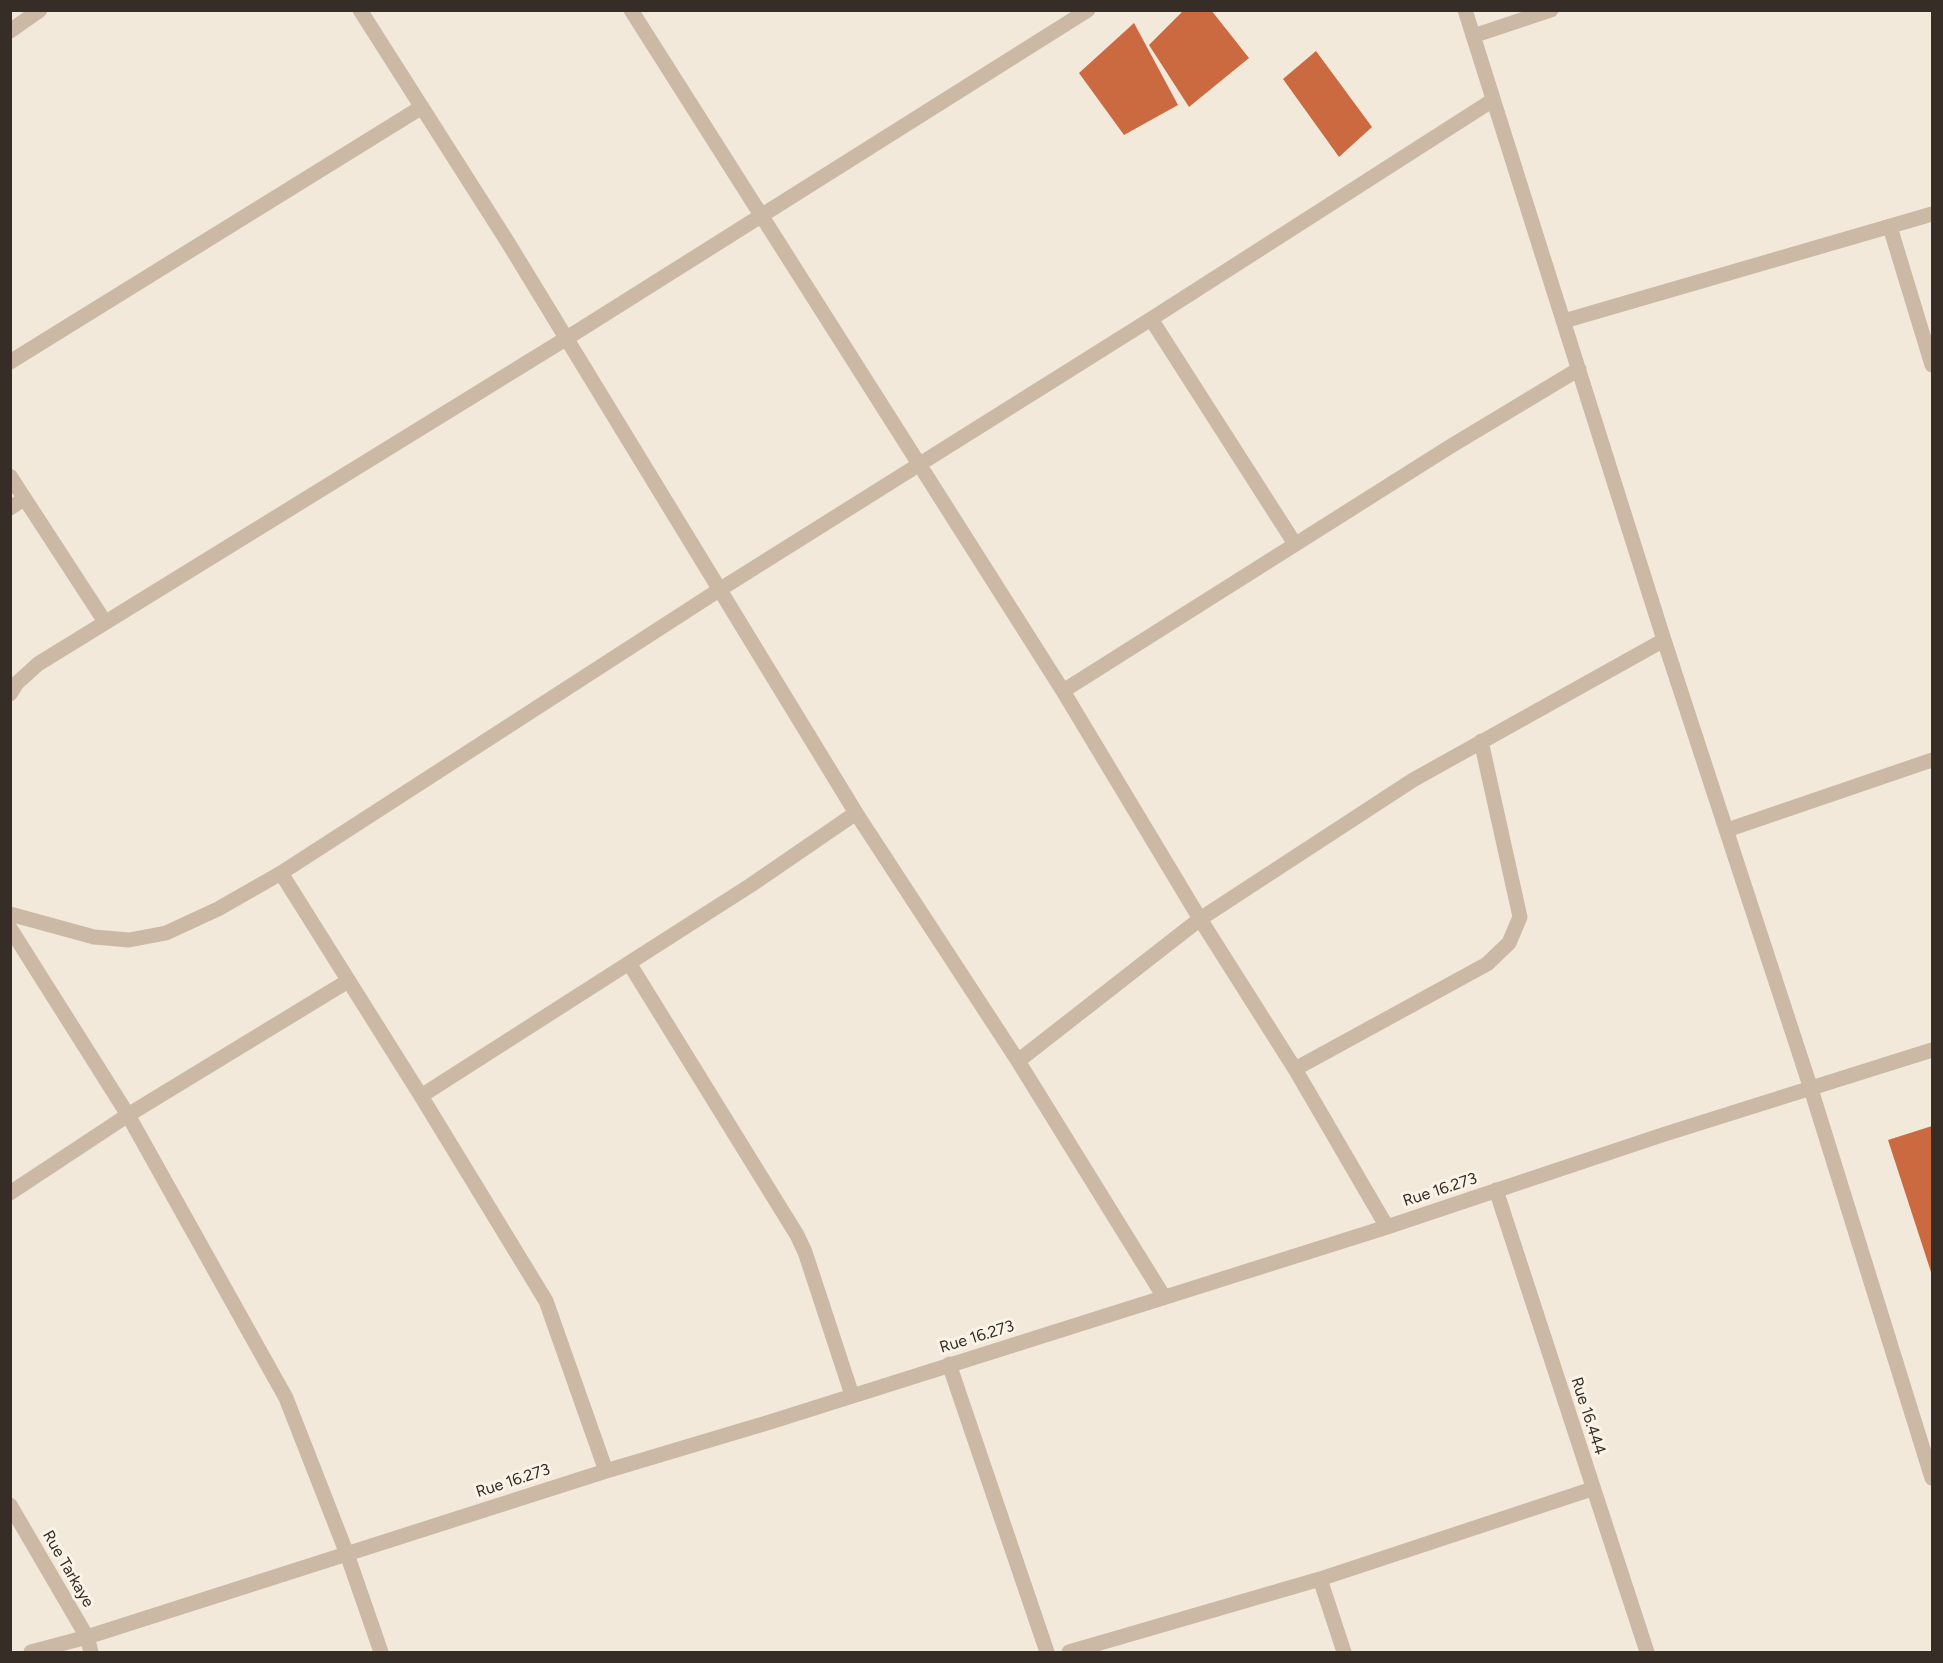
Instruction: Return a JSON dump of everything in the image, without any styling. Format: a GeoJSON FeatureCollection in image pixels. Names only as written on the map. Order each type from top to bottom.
{"type":"FeatureCollection","features":[{"type":"Feature","properties":{"kind":"street"},"geometry":{"type":"LineString","coordinates":[[10,31],[40,10]]}},
{"type":"Feature","properties":{"kind":"street"},"geometry":{"type":"LineString","coordinates":[[360,10],[567,338],[856,813],[1018,1061],[1164,1297]]}},
{"type":"Feature","properties":{"kind":"street"},"geometry":{"type":"LineString","coordinates":[[631,10],[1063,691],[1200,919],[1295,1069],[1387,1227]]}},
{"type":"Feature","properties":{"kind":"street"},"geometry":{"type":"LineString","coordinates":[[10,694],[17,683],[38,664],[567,338],[1088,10]]}},
{"type":"Feature","properties":{"kind":"street"},"geometry":{"type":"LineString","coordinates":[[1465,10],[1664,640],[1811,1089],[1932,1478]]}},
{"type":"Feature","properties":{"kind":"street"},"geometry":{"type":"LineString","coordinates":[[1473,36],[1551,10]]}},
{"type":"Feature","properties":{"kind":"street"},"geometry":{"type":"LineString","coordinates":[[10,914],[94,937],[129,940],[166,933],[218,909],[281,873],[719,590],[1151,319],[1493,100]]}},
{"type":"Feature","properties":{"kind":"street"},"geometry":{"type":"LineString","coordinates":[[10,362],[422,107]]}},
{"type":"Feature","properties":{"kind":"street"},"geometry":{"type":"LineString","coordinates":[[1564,321],[1932,214]]}},
{"type":"Feature","properties":{"kind":"street"},"geometry":{"type":"LineString","coordinates":[[1890,227],[1932,365]]}},
{"type":"Feature","properties":{"kind":"street"},"geometry":{"type":"LineString","coordinates":[[1151,319],[1295,544]]}},
{"type":"Feature","properties":{"kind":"street"},"geometry":{"type":"LineString","coordinates":[[1063,691],[1451,446],[1579,369]]}},
{"type":"Feature","properties":{"kind":"street"},"geometry":{"type":"LineString","coordinates":[[10,476],[105,622]]}},
{"type":"Feature","properties":{"kind":"street"},"geometry":{"type":"LineString","coordinates":[[10,508],[24,499]]}},
{"type":"Feature","properties":{"kind":"street"},"geometry":{"type":"LineString","coordinates":[[1018,1061],[1200,919],[1413,780],[1664,640]]}},
{"type":"Feature","properties":{"kind":"street"},"geometry":{"type":"LineString","coordinates":[[1295,1069],[1480,968],[1509,943],[1520,917],[1481,741]]}},
{"type":"Feature","properties":{"kind":"street"},"geometry":{"type":"LineString","coordinates":[[1727,830],[1932,760]]}},
{"type":"Feature","properties":{"kind":"street"},"geometry":{"type":"LineString","coordinates":[[421,1096],[751,885],[856,813]]}},
{"type":"Feature","properties":{"kind":"street"},"geometry":{"type":"LineString","coordinates":[[281,873],[546,1301],[606,1471]]}},
{"type":"Feature","properties":{"kind":"street"},"geometry":{"type":"LineString","coordinates":[[10,928],[128,1115],[286,1398],[347,1554],[381,1653]]}},
{"type":"Feature","properties":{"kind":"street"},"geometry":{"type":"LineString","coordinates":[[629,963],[792,1226],[805,1252],[852,1395]]}},
{"type":"Feature","properties":{"kind":"street"},"geometry":{"type":"LineString","coordinates":[[10,1193],[128,1115],[348,981]]}},
{"type":"Feature","properties":{"kind":"street","name":"Rue 16.273"},"geometry":{"type":"LineString","coordinates":[[31,1653],[1387,1227],[1662,1135],[1932,1050]]}},
{"type":"Feature","properties":{"kind":"street","name":"Rue 16.444"},"geometry":{"type":"LineString","coordinates":[[1496,1190],[1647,1653]]}},
{"type":"Feature","properties":{"kind":"street"},"geometry":{"type":"LineString","coordinates":[[949,1364],[1047,1653]]}},
{"type":"Feature","properties":{"kind":"street"},"geometry":{"type":"LineString","coordinates":[[1069,1653],[1320,1579],[1592,1490]]}},
{"type":"Feature","properties":{"kind":"street","name":"Rue Tarkaye"},"geometry":{"type":"LineString","coordinates":[[10,1505],[87,1637],[91,1653]]}},
{"type":"Feature","properties":{"kind":"street"},"geometry":{"type":"LineString","coordinates":[[1320,1579],[1344,1653]]}},
{"type":"Feature","properties":{"kind":"building"},"geometry":{"type":"Polygon","coordinates":[[[1184,10],[1211,10],[1249,58],[1189,107],[1149,45],[1184,10]]]}},
{"type":"Feature","properties":{"kind":"building"},"geometry":{"type":"Polygon","coordinates":[[[1134,23],[1178,105],[1124,135],[1079,73],[1134,23]]]}},
{"type":"Feature","properties":{"kind":"building"},"geometry":{"type":"Polygon","coordinates":[[[1316,51],[1372,127],[1339,157],[1283,79],[1316,51]]]}},
{"type":"Feature","properties":{"kind":"building"},"geometry":{"type":"Polygon","coordinates":[[[1932,1126],[1932,1275],[1888,1140],[1932,1126]]]}}]}
